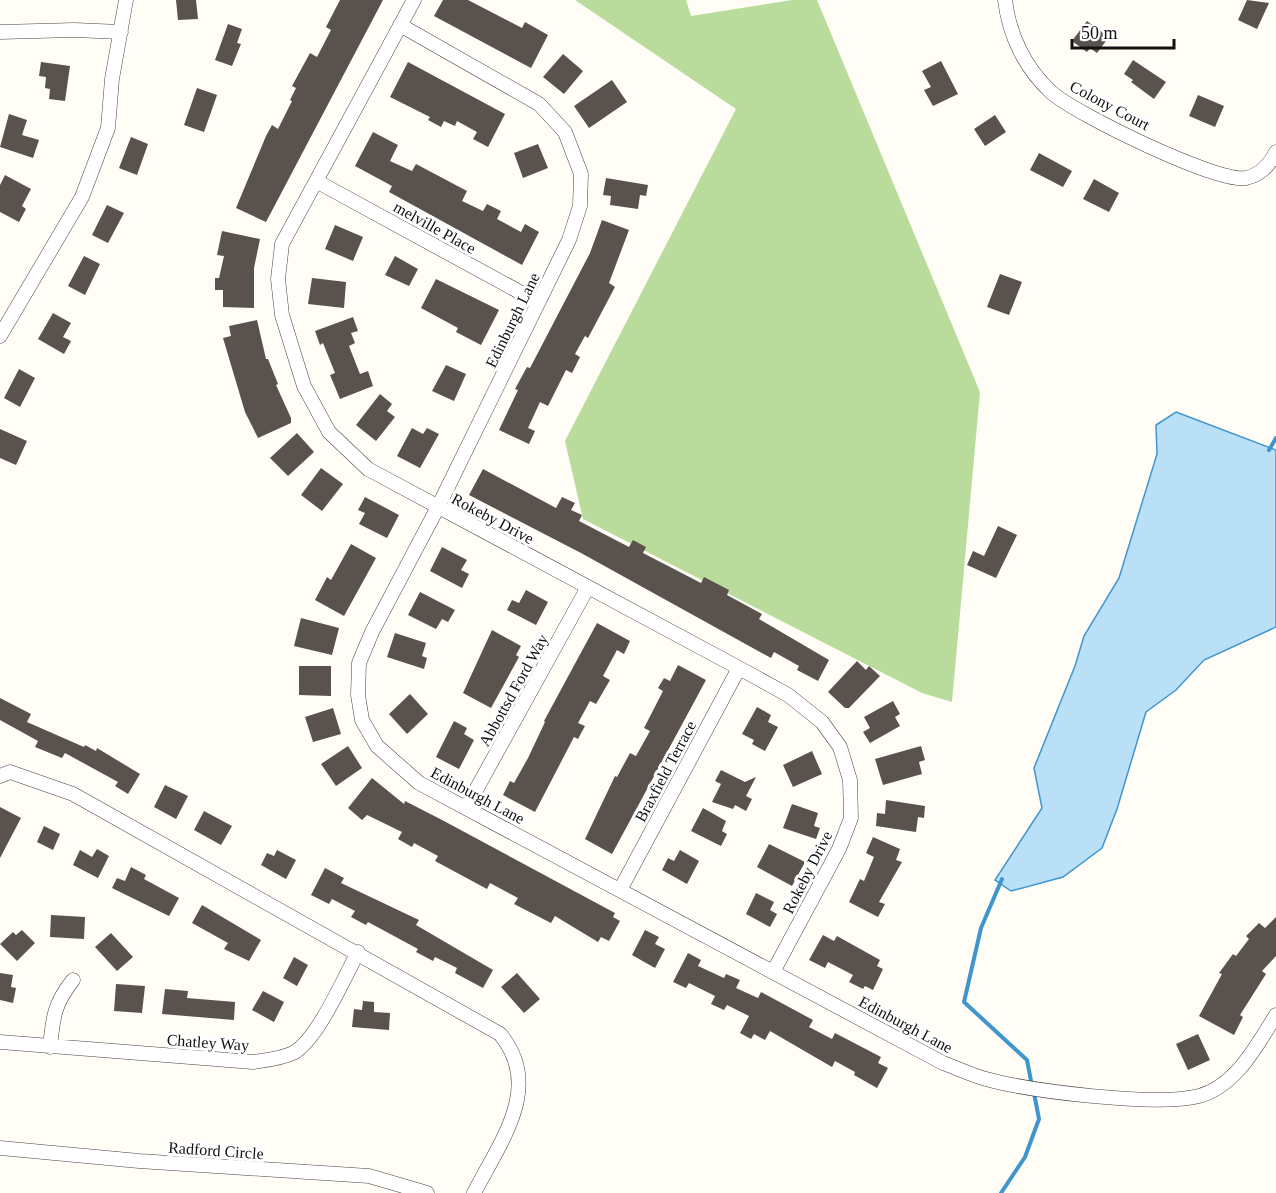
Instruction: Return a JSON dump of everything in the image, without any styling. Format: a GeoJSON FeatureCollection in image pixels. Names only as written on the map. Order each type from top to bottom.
{"type":"FeatureCollection","features":[{"type":"Feature","properties":{"kind":"street"},"geometry":{"type":"LineString","coordinates":[[0,336],[82,197],[108,128],[112,79],[126,0]]}},
{"type":"Feature","properties":{"kind":"street","name":"Rokeby Drive"},"geometry":{"type":"LineString","coordinates":[[414,0],[282,244],[278,279],[282,315],[304,386],[329,432],[368,469],[788,695],[822,722],[840,747],[850,780],[851,818],[773,972]]}},
{"type":"Feature","properties":{"kind":"street","name":"Colony Court"},"geometry":{"type":"LineString","coordinates":[[1005,0],[1011,33],[1020,51],[1051,92],[1106,125],[1196,166],[1230,177],[1252,176],[1270,162],[1276,152]]}},
{"type":"Feature","properties":{"kind":"street","name":"Edinburgh Lane"},"geometry":{"type":"LineString","coordinates":[[400,25],[539,104],[565,132],[581,174],[580,206],[569,240],[438,507],[372,632],[359,663],[358,695],[362,720],[378,746],[419,783],[943,1063],[986,1079],[1075,1094],[1155,1099],[1199,1096],[1229,1079],[1251,1056],[1276,1015]]}},
{"type":"Feature","properties":{"kind":"street"},"geometry":{"type":"LineString","coordinates":[[0,32],[74,30],[121,32]]}},
{"type":"Feature","properties":{"kind":"street","name":"melville Place"},"geometry":{"type":"LineString","coordinates":[[316,181],[538,302]]}},
{"type":"Feature","properties":{"kind":"street","name":"Abbottsd Ford Way"},"geometry":{"type":"LineString","coordinates":[[466,808],[588,587]]}},
{"type":"Feature","properties":{"kind":"street","name":"Braxfield Terrace"},"geometry":{"type":"LineString","coordinates":[[620,891],[739,668]]}},
{"type":"Feature","properties":{"kind":"street"},"geometry":{"type":"LineString","coordinates":[[0,776],[10,772],[73,794],[476,1018],[500,1034],[513,1050],[519,1072],[520,1091],[515,1113],[474,1193]]}},
{"type":"Feature","properties":{"kind":"street","name":"Chatley Way"},"geometry":{"type":"LineString","coordinates":[[0,1042],[253,1062],[274,1059],[296,1052],[310,1035],[329,1009],[358,952]]}},
{"type":"Feature","properties":{"kind":"street"},"geometry":{"type":"LineString","coordinates":[[50,1047],[56,1006],[73,980]]}},
{"type":"Feature","properties":{"kind":"street","name":"Radford Circle"},"geometry":{"type":"LineString","coordinates":[[0,1148],[139,1161],[369,1176],[427,1193]]}},
{"type":"Feature","properties":{"kind":"green space"},"geometry":{"type":"Polygon","coordinates":[[[575,0],[686,0],[691,16],[792,0],[817,0],[980,392],[952,702],[922,693],[583,519],[565,441],[736,109],[575,0]]]}},
{"type":"Feature","properties":{"kind":"water"},"geometry":{"type":"Polygon","coordinates":[[[1176,412],[1276,450],[1276,627],[1204,660],[1176,690],[1146,712],[1117,809],[1102,848],[1063,877],[1011,891],[995,880],[1042,808],[1034,768],[1075,666],[1084,636],[1119,578],[1157,454],[1156,425],[1176,412]]]}},
{"type":"Feature","properties":{"kind":"building"},"geometry":{"type":"Polygon","coordinates":[[[176,0],[196,0],[198,19],[178,20],[176,0]]]}},
{"type":"Feature","properties":{"kind":"building"},"geometry":{"type":"Polygon","coordinates":[[[340,0],[383,0],[266,222],[236,208],[266,136],[272,125],[278,129],[292,101],[290,100],[296,88],[292,86],[310,53],[317,57],[331,30],[326,27],[340,0]]]}},
{"type":"Feature","properties":{"kind":"building"},"geometry":{"type":"Polygon","coordinates":[[[443,0],[468,0],[522,28],[525,22],[548,35],[531,68],[434,16],[443,0]]]}},
{"type":"Feature","properties":{"kind":"building"},"geometry":{"type":"Polygon","coordinates":[[[1247,0],[1269,3],[1257,29],[1238,20],[1247,0]]]}},
{"type":"Feature","properties":{"kind":"building"},"geometry":{"type":"Polygon","coordinates":[[[1087,21],[1109,37],[1097,53],[1090,48],[1087,52],[1072,41],[1087,21]]]}},
{"type":"Feature","properties":{"kind":"building"},"geometry":{"type":"Polygon","coordinates":[[[228,24],[242,29],[237,43],[241,44],[232,66],[215,60],[228,24]]]}},
{"type":"Feature","properties":{"kind":"building"},"geometry":{"type":"Polygon","coordinates":[[[563,54],[583,71],[564,94],[543,77],[563,54]]]}},
{"type":"Feature","properties":{"kind":"building"},"geometry":{"type":"Polygon","coordinates":[[[1133,60],[1166,82],[1154,99],[1124,74],[1133,60]]]}},
{"type":"Feature","properties":{"kind":"building"},"geometry":{"type":"Polygon","coordinates":[[[941,61],[958,94],[933,106],[924,90],[931,87],[922,71],[941,61]]]}},
{"type":"Feature","properties":{"kind":"building"},"geometry":{"type":"Polygon","coordinates":[[[41,62],[70,66],[65,101],[49,99],[50,89],[45,88],[46,77],[39,76],[41,62]]]}},
{"type":"Feature","properties":{"kind":"building"},"geometry":{"type":"Polygon","coordinates":[[[408,62],[505,114],[488,147],[473,139],[477,132],[457,121],[455,126],[444,121],[441,127],[428,120],[430,117],[390,97],[408,62]]]}},
{"type":"Feature","properties":{"kind":"building"},"geometry":{"type":"Polygon","coordinates":[[[612,80],[627,102],[589,128],[574,106],[612,80]]]}},
{"type":"Feature","properties":{"kind":"building"},"geometry":{"type":"Polygon","coordinates":[[[197,88],[217,95],[204,132],[184,125],[197,88]]]}},
{"type":"Feature","properties":{"kind":"building"},"geometry":{"type":"Polygon","coordinates":[[[1198,95],[1224,106],[1215,127],[1189,116],[1198,95]]]}},
{"type":"Feature","properties":{"kind":"building"},"geometry":{"type":"Polygon","coordinates":[[[9,114],[27,120],[22,135],[39,140],[33,158],[0,147],[9,114]]]}},
{"type":"Feature","properties":{"kind":"building"},"geometry":{"type":"Polygon","coordinates":[[[995,115],[1006,132],[985,146],[974,129],[995,115]]]}},
{"type":"Feature","properties":{"kind":"building"},"geometry":{"type":"Polygon","coordinates":[[[373,132],[398,145],[390,161],[412,171],[416,164],[467,191],[462,201],[483,211],[487,204],[501,211],[497,219],[521,232],[525,224],[539,232],[522,265],[389,192],[392,186],[355,166],[373,132]]]}},
{"type":"Feature","properties":{"kind":"building"},"geometry":{"type":"Polygon","coordinates":[[[131,137],[148,144],[137,175],[119,168],[131,137]]]}},
{"type":"Feature","properties":{"kind":"building"},"geometry":{"type":"Polygon","coordinates":[[[538,144],[548,168],[523,178],[514,153],[538,144]]]}},
{"type":"Feature","properties":{"kind":"building"},"geometry":{"type":"Polygon","coordinates":[[[1039,153],[1072,171],[1063,187],[1030,170],[1039,153]]]}},
{"type":"Feature","properties":{"kind":"building"},"geometry":{"type":"Polygon","coordinates":[[[5,175],[31,189],[22,206],[26,209],[19,222],[0,212],[0,185],[5,175]]]}},
{"type":"Feature","properties":{"kind":"building"},"geometry":{"type":"Polygon","coordinates":[[[606,178],[648,185],[646,196],[640,195],[638,209],[610,205],[611,196],[603,195],[606,178]]]}},
{"type":"Feature","properties":{"kind":"building"},"geometry":{"type":"Polygon","coordinates":[[[1094,179],[1119,193],[1109,212],[1083,199],[1094,179]]]}},
{"type":"Feature","properties":{"kind":"building"},"geometry":{"type":"Polygon","coordinates":[[[107,205],[124,213],[108,243],[92,235],[107,205]]]}},
{"type":"Feature","properties":{"kind":"building"},"geometry":{"type":"Polygon","coordinates":[[[602,220],[629,230],[609,283],[615,287],[588,338],[585,336],[575,354],[580,357],[572,373],[566,370],[548,406],[540,402],[528,428],[535,431],[529,444],[499,430],[518,390],[515,389],[527,367],[530,368],[590,253],[602,220]]]}},
{"type":"Feature","properties":{"kind":"building"},"geometry":{"type":"Polygon","coordinates":[[[335,225],[363,237],[353,261],[325,249],[335,225]]]}},
{"type":"Feature","properties":{"kind":"building"},"geometry":{"type":"Polygon","coordinates":[[[222,231],[260,239],[254,268],[254,308],[223,307],[223,290],[215,290],[215,278],[219,278],[224,256],[217,255],[222,231]]]}},
{"type":"Feature","properties":{"kind":"building"},"geometry":{"type":"Polygon","coordinates":[[[84,256],[100,264],[85,295],[68,286],[84,256]]]}},
{"type":"Feature","properties":{"kind":"building"},"geometry":{"type":"Polygon","coordinates":[[[395,256],[418,269],[409,286],[385,275],[395,256]]]}},
{"type":"Feature","properties":{"kind":"building"},"geometry":{"type":"Polygon","coordinates":[[[1000,274],[1022,282],[1009,315],[987,307],[1000,274]]]}},
{"type":"Feature","properties":{"kind":"building"},"geometry":{"type":"Polygon","coordinates":[[[312,278],[346,282],[344,308],[308,304],[312,278]]]}},
{"type":"Feature","properties":{"kind":"building"},"geometry":{"type":"Polygon","coordinates":[[[436,279],[499,310],[481,345],[456,332],[458,328],[421,308],[436,279]]]}},
{"type":"Feature","properties":{"kind":"building"},"geometry":{"type":"Polygon","coordinates":[[[53,313],[71,323],[63,337],[71,341],[64,354],[38,339],[53,313]]]}},
{"type":"Feature","properties":{"kind":"building"},"geometry":{"type":"Polygon","coordinates":[[[353,317],[358,331],[351,333],[355,343],[349,346],[360,374],[368,371],[373,386],[340,399],[330,375],[335,373],[323,343],[320,345],[315,331],[353,317]]]}},
{"type":"Feature","properties":{"kind":"building"},"geometry":{"type":"Polygon","coordinates":[[[257,320],[266,359],[268,359],[278,384],[276,385],[291,418],[291,423],[258,438],[245,412],[223,338],[231,336],[229,326],[257,320]]]}},
{"type":"Feature","properties":{"kind":"building"},"geometry":{"type":"Polygon","coordinates":[[[446,365],[466,374],[454,401],[432,391],[446,365]]]}},
{"type":"Feature","properties":{"kind":"building"},"geometry":{"type":"Polygon","coordinates":[[[19,369],[35,378],[20,407],[4,398],[19,369]]]}},
{"type":"Feature","properties":{"kind":"building"},"geometry":{"type":"Polygon","coordinates":[[[380,394],[392,404],[387,411],[395,417],[376,441],[356,425],[380,394]]]}},
{"type":"Feature","properties":{"kind":"building"},"geometry":{"type":"Polygon","coordinates":[[[412,428],[423,434],[427,428],[439,434],[420,468],[397,456],[412,428]]]}},
{"type":"Feature","properties":{"kind":"building"},"geometry":{"type":"Polygon","coordinates":[[[0,429],[27,441],[16,465],[0,458],[0,429]]]}},
{"type":"Feature","properties":{"kind":"building"},"geometry":{"type":"Polygon","coordinates":[[[297,433],[314,452],[288,476],[270,458],[297,433]]]}},
{"type":"Feature","properties":{"kind":"building"},"geometry":{"type":"Polygon","coordinates":[[[321,468],[343,484],[322,511],[301,495],[321,468]]]}},
{"type":"Feature","properties":{"kind":"building"},"geometry":{"type":"Polygon","coordinates":[[[483,469],[556,508],[562,497],[575,503],[571,510],[582,515],[579,521],[629,547],[633,540],[646,547],[643,553],[701,583],[704,577],[729,590],[727,595],[762,614],[759,619],[829,660],[818,681],[797,670],[799,666],[774,652],[771,658],[581,553],[469,495],[483,469]]]}},
{"type":"Feature","properties":{"kind":"building"},"geometry":{"type":"Polygon","coordinates":[[[365,497],[399,515],[387,538],[359,524],[365,513],[358,510],[365,497]]]}},
{"type":"Feature","properties":{"kind":"building"},"geometry":{"type":"Polygon","coordinates":[[[998,526],[1017,535],[996,578],[967,565],[973,551],[984,556],[998,526]]]}},
{"type":"Feature","properties":{"kind":"building"},"geometry":{"type":"Polygon","coordinates":[[[351,544],[376,558],[344,616],[315,600],[327,577],[331,580],[351,544]]]}},
{"type":"Feature","properties":{"kind":"building"},"geometry":{"type":"Polygon","coordinates":[[[442,547],[467,560],[461,570],[469,574],[462,588],[430,571],[442,547]]]}},
{"type":"Feature","properties":{"kind":"building"},"geometry":{"type":"Polygon","coordinates":[[[526,590],[548,602],[536,625],[507,610],[512,600],[519,603],[526,590]]]}},
{"type":"Feature","properties":{"kind":"building"},"geometry":{"type":"Polygon","coordinates":[[[420,592],[455,610],[448,622],[442,619],[436,629],[408,615],[420,592]]]}},
{"type":"Feature","properties":{"kind":"building"},"geometry":{"type":"Polygon","coordinates":[[[301,618],[339,628],[332,655],[294,646],[301,618]]]}},
{"type":"Feature","properties":{"kind":"building"},"geometry":{"type":"Polygon","coordinates":[[[597,623],[630,641],[624,654],[617,650],[603,676],[610,680],[596,704],[590,701],[578,723],[585,726],[578,739],[574,737],[535,812],[503,795],[510,781],[514,783],[528,758],[544,721],[597,623]]]}},
{"type":"Feature","properties":{"kind":"building"},"geometry":{"type":"Polygon","coordinates":[[[492,630],[521,646],[516,655],[519,657],[491,708],[463,693],[492,630]]]}},
{"type":"Feature","properties":{"kind":"building"},"geometry":{"type":"Polygon","coordinates":[[[395,633],[426,643],[422,656],[427,658],[424,669],[387,657],[395,633]]]}},
{"type":"Feature","properties":{"kind":"building"},"geometry":{"type":"Polygon","coordinates":[[[857,661],[866,670],[869,666],[880,676],[849,708],[845,708],[828,692],[857,661]]]}},
{"type":"Feature","properties":{"kind":"building"},"geometry":{"type":"Polygon","coordinates":[[[678,665],[706,680],[612,854],[585,839],[615,776],[617,777],[630,753],[636,756],[650,731],[644,728],[663,691],[658,688],[664,678],[670,681],[678,665]]]}},
{"type":"Feature","properties":{"kind":"building"},"geometry":{"type":"Polygon","coordinates":[[[299,666],[331,666],[331,696],[299,695],[299,666]]]}},
{"type":"Feature","properties":{"kind":"building"},"geometry":{"type":"Polygon","coordinates":[[[410,694],[428,714],[407,734],[389,714],[410,694]]]}},
{"type":"Feature","properties":{"kind":"building"},"geometry":{"type":"Polygon","coordinates":[[[0,698],[31,714],[27,722],[84,747],[85,745],[96,751],[97,748],[140,774],[128,794],[115,786],[118,782],[65,753],[62,758],[35,747],[38,741],[0,720],[0,698]]]}},
{"type":"Feature","properties":{"kind":"building"},"geometry":{"type":"Polygon","coordinates":[[[893,701],[900,714],[895,717],[900,726],[870,743],[863,732],[870,728],[864,717],[893,701]]]}},
{"type":"Feature","properties":{"kind":"building"},"geometry":{"type":"Polygon","coordinates":[[[757,707],[771,715],[768,722],[778,727],[765,751],[752,744],[754,740],[742,734],[757,707]]]}},
{"type":"Feature","properties":{"kind":"building"},"geometry":{"type":"Polygon","coordinates":[[[333,708],[341,734],[313,742],[305,717],[333,708]]]}},
{"type":"Feature","properties":{"kind":"building"},"geometry":{"type":"Polygon","coordinates":[[[454,721],[467,728],[464,734],[474,740],[459,769],[436,757],[454,721]]]}},
{"type":"Feature","properties":{"kind":"building"},"geometry":{"type":"Polygon","coordinates":[[[348,746],[362,768],[336,786],[321,764],[348,746]]]}},
{"type":"Feature","properties":{"kind":"building"},"geometry":{"type":"Polygon","coordinates":[[[921,746],[925,760],[919,762],[922,774],[883,785],[875,759],[921,746]]]}},
{"type":"Feature","properties":{"kind":"building"},"geometry":{"type":"Polygon","coordinates":[[[812,751],[822,774],[793,787],[783,765],[812,751]]]}},
{"type":"Feature","properties":{"kind":"building"},"geometry":{"type":"Polygon","coordinates":[[[721,770],[745,782],[756,777],[746,796],[752,799],[746,811],[735,805],[733,809],[712,802],[721,784],[715,781],[721,770]]]}},
{"type":"Feature","properties":{"kind":"building"},"geometry":{"type":"Polygon","coordinates":[[[372,778],[404,804],[405,801],[444,821],[615,913],[613,917],[620,921],[609,941],[601,937],[598,942],[555,916],[551,923],[514,904],[518,898],[490,883],[487,889],[435,861],[438,856],[414,843],[412,847],[398,839],[402,832],[367,815],[362,820],[348,808],[372,778]]]}},
{"type":"Feature","properties":{"kind":"building"},"geometry":{"type":"Polygon","coordinates":[[[165,785],[188,796],[176,819],[154,807],[165,785]]]}},
{"type":"Feature","properties":{"kind":"building"},"geometry":{"type":"Polygon","coordinates":[[[886,800],[925,806],[924,818],[918,817],[916,832],[876,826],[877,813],[885,814],[886,800]]]}},
{"type":"Feature","properties":{"kind":"building"},"geometry":{"type":"Polygon","coordinates":[[[792,804],[818,813],[814,826],[820,828],[816,839],[783,828],[792,804]]]}},
{"type":"Feature","properties":{"kind":"building"},"geometry":{"type":"Polygon","coordinates":[[[0,807],[21,818],[0,858],[0,807]]]}},
{"type":"Feature","properties":{"kind":"building"},"geometry":{"type":"Polygon","coordinates":[[[703,808],[726,821],[722,831],[727,834],[721,846],[691,831],[703,808]]]}},
{"type":"Feature","properties":{"kind":"building"},"geometry":{"type":"Polygon","coordinates":[[[204,811],[232,826],[221,845],[194,830],[204,811]]]}},
{"type":"Feature","properties":{"kind":"building"},"geometry":{"type":"Polygon","coordinates":[[[44,826],[60,834],[53,850],[37,842],[44,826]]]}},
{"type":"Feature","properties":{"kind":"building"},"geometry":{"type":"Polygon","coordinates":[[[873,837],[900,849],[896,860],[902,862],[879,902],[885,904],[878,917],[849,902],[860,879],[864,881],[874,857],[866,853],[873,837]]]}},
{"type":"Feature","properties":{"kind":"building"},"geometry":{"type":"Polygon","coordinates":[[[769,844],[805,862],[792,886],[757,867],[769,844]]]}},
{"type":"Feature","properties":{"kind":"building"},"geometry":{"type":"Polygon","coordinates":[[[97,849],[109,856],[98,878],[73,865],[80,850],[92,857],[97,849]]]}},
{"type":"Feature","properties":{"kind":"building"},"geometry":{"type":"Polygon","coordinates":[[[277,850],[296,860],[286,879],[261,865],[267,853],[274,856],[277,850]]]}},
{"type":"Feature","properties":{"kind":"building"},"geometry":{"type":"Polygon","coordinates":[[[680,850],[699,861],[687,884],[662,870],[668,858],[674,861],[680,850]]]}},
{"type":"Feature","properties":{"kind":"building"},"geometry":{"type":"Polygon","coordinates":[[[131,867],[146,875],[144,879],[179,898],[169,916],[112,888],[117,878],[125,881],[131,867]]]}},
{"type":"Feature","properties":{"kind":"building"},"geometry":{"type":"Polygon","coordinates":[[[325,868],[344,878],[341,883],[419,920],[416,925],[493,970],[483,988],[455,973],[457,968],[435,957],[433,961],[416,952],[418,949],[368,922],[366,925],[351,917],[355,911],[332,899],[329,904],[311,895],[325,868]]]}},
{"type":"Feature","properties":{"kind":"building"},"geometry":{"type":"Polygon","coordinates":[[[756,893],[774,902],[770,910],[777,914],[770,927],[746,914],[756,893]]]}},
{"type":"Feature","properties":{"kind":"building"},"geometry":{"type":"Polygon","coordinates":[[[202,905],[261,940],[249,961],[224,949],[228,943],[192,923],[202,905]]]}},
{"type":"Feature","properties":{"kind":"building"},"geometry":{"type":"Polygon","coordinates":[[[51,915],[85,917],[84,939],[50,937],[51,915]]]}},
{"type":"Feature","properties":{"kind":"building"},"geometry":{"type":"Polygon","coordinates":[[[1276,917],[1276,956],[1262,971],[1266,974],[1240,1015],[1243,1017],[1234,1035],[1199,1016],[1222,974],[1219,973],[1233,954],[1236,956],[1249,939],[1246,936],[1259,923],[1265,928],[1276,917]]]}},
{"type":"Feature","properties":{"kind":"building"},"geometry":{"type":"Polygon","coordinates":[[[22,930],[35,943],[17,961],[0,944],[13,932],[16,935],[22,930]]]}},
{"type":"Feature","properties":{"kind":"building"},"geometry":{"type":"Polygon","coordinates":[[[645,930],[659,937],[655,944],[665,949],[655,968],[632,955],[645,930]]]}},
{"type":"Feature","properties":{"kind":"building"},"geometry":{"type":"Polygon","coordinates":[[[111,933],[133,957],[117,971],[95,947],[111,933]]]}},
{"type":"Feature","properties":{"kind":"building"},"geometry":{"type":"Polygon","coordinates":[[[823,935],[834,941],[837,936],[880,960],[877,966],[883,969],[873,990],[865,986],[863,989],[849,982],[853,975],[828,962],[825,968],[809,960],[823,935]]]}},
{"type":"Feature","properties":{"kind":"building"},"geometry":{"type":"Polygon","coordinates":[[[688,953],[701,960],[698,966],[724,978],[726,974],[740,980],[736,988],[758,998],[761,992],[813,1020],[809,1027],[832,1039],[835,1033],[881,1057],[878,1063],[888,1068],[877,1088],[835,1061],[832,1067],[770,1031],[765,1040],[754,1034],[751,1039],[740,1033],[749,1016],[727,1005],[724,1010],[711,1004],[715,996],[689,983],[686,988],[673,982],[688,953]]]}},
{"type":"Feature","properties":{"kind":"building"},"geometry":{"type":"Polygon","coordinates":[[[294,957],[308,965],[297,986],[283,978],[294,957]]]}},
{"type":"Feature","properties":{"kind":"building"},"geometry":{"type":"Polygon","coordinates":[[[0,973],[13,975],[11,987],[16,988],[13,1003],[0,1000],[0,973]]]}},
{"type":"Feature","properties":{"kind":"building"},"geometry":{"type":"Polygon","coordinates":[[[517,973],[540,999],[524,1013],[501,987],[517,973]]]}},
{"type":"Feature","properties":{"kind":"building"},"geometry":{"type":"Polygon","coordinates":[[[116,984],[145,986],[142,1013],[114,1011],[116,984]]]}},
{"type":"Feature","properties":{"kind":"building"},"geometry":{"type":"Polygon","coordinates":[[[165,989],[188,991],[187,998],[235,1002],[234,1020],[162,1014],[165,989]]]}},
{"type":"Feature","properties":{"kind":"building"},"geometry":{"type":"Polygon","coordinates":[[[263,991],[284,1002],[274,1022],[252,1010],[263,991]]]}},
{"type":"Feature","properties":{"kind":"building"},"geometry":{"type":"Polygon","coordinates":[[[363,1001],[374,1002],[374,1012],[390,1013],[389,1030],[352,1027],[354,1009],[362,1010],[363,1001]]]}},
{"type":"Feature","properties":{"kind":"building"},"geometry":{"type":"Polygon","coordinates":[[[1198,1034],[1210,1060],[1188,1070],[1176,1044],[1198,1034]]]}},
{"type":"Feature","properties":{"kind":"waterway"},"geometry":{"type":"LineString","coordinates":[[1269,450],[1276,438]]}},
{"type":"Feature","properties":{"kind":"waterway"},"geometry":{"type":"LineString","coordinates":[[1002,879],[981,928],[964,1002],[1027,1060],[1032,1086]]}},
{"type":"Feature","properties":{"kind":"waterway"},"geometry":{"type":"LineString","coordinates":[[1001,1193],[1025,1157],[1039,1119],[1034,1093]]}}]}
